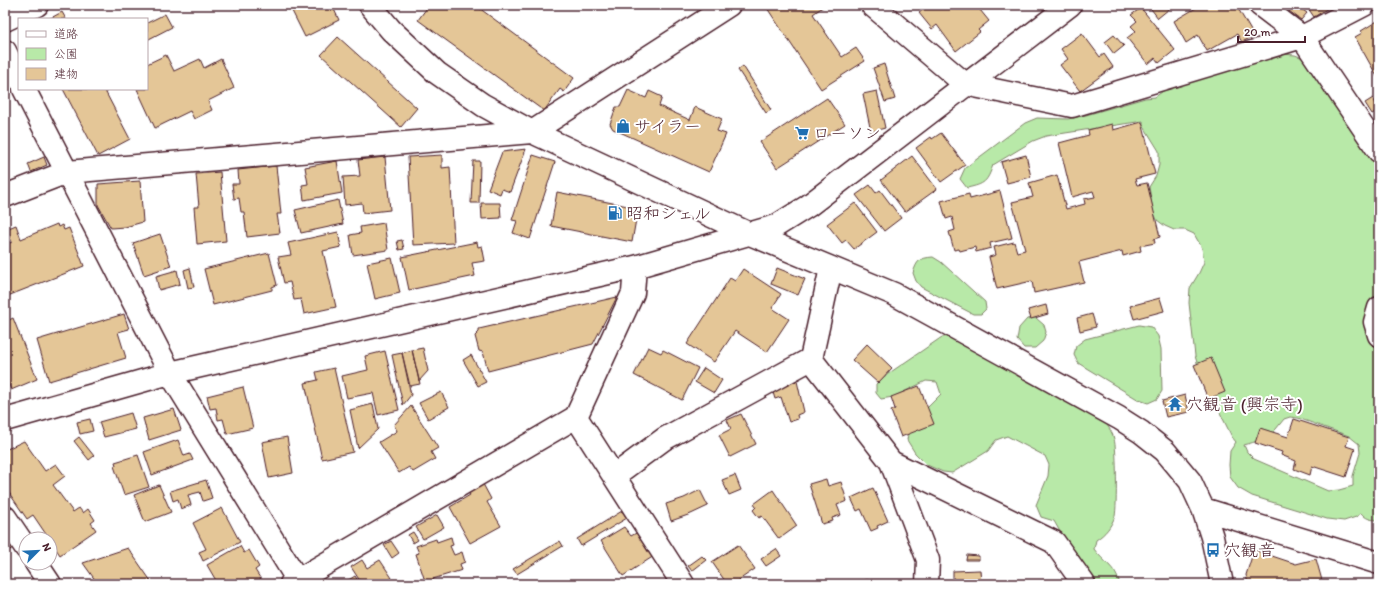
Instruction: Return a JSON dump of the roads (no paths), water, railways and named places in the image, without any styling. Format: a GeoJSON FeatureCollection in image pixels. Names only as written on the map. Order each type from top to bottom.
{"type":"FeatureCollection","features":[{"type":"Feature","properties":{"kind":"street"},"geometry":{"type":"LineString","coordinates":[[5,20],[37,5]]}},
{"type":"Feature","properties":{"kind":"street"},"geometry":{"type":"LineString","coordinates":[[370,5],[391,30],[437,73],[483,105],[532,132],[750,234],[894,294],[1119,418],[1141,432],[1165,451],[1190,481],[1203,509],[1212,537],[1222,584]]}},
{"type":"Feature","properties":{"kind":"street"},"geometry":{"type":"LineString","coordinates":[[5,196],[67,172],[532,132],[729,5]]}},
{"type":"Feature","properties":{"kind":"street"},"geometry":{"type":"LineString","coordinates":[[872,5],[965,84],[1072,106],[1302,37],[1364,5]]}},
{"type":"Feature","properties":{"kind":"street"},"geometry":{"type":"LineString","coordinates":[[5,420],[170,373],[635,267],[776,226],[808,206],[965,84],[1070,5]]}},
{"type":"Feature","properties":{"kind":"street"},"geometry":{"type":"LineString","coordinates":[[1260,5],[1302,37],[1379,150]]}},
{"type":"Feature","properties":{"kind":"street"},"geometry":{"type":"LineString","coordinates":[[5,51],[18,77]]}},
{"type":"Feature","properties":{"kind":"street"},"geometry":{"type":"LineString","coordinates":[[25,90],[170,373],[296,583],[576,418],[633,293],[635,267]]}},
{"type":"Feature","properties":{"kind":"street"},"geometry":{"type":"LineString","coordinates":[[614,476],[664,439],[810,359],[831,268]]}},
{"type":"Feature","properties":{"kind":"street"},"geometry":{"type":"LineString","coordinates":[[1379,308],[1375,322],[1379,336]]}},
{"type":"Feature","properties":{"kind":"street"},"geometry":{"type":"LineString","coordinates":[[810,359],[891,462],[928,560],[927,584]]}},
{"type":"Feature","properties":{"kind":"street"},"geometry":{"type":"LineString","coordinates":[[576,418],[683,584]]}},
{"type":"Feature","properties":{"kind":"street"},"geometry":{"type":"LineString","coordinates":[[891,462],[1054,542],[1084,584]]}},
{"type":"Feature","properties":{"kind":"street"},"geometry":{"type":"LineString","coordinates":[[1203,509],[1379,564]]}},
{"type":"Feature","properties":{"kind":"street"},"geometry":{"type":"LineString","coordinates":[[5,517],[18,536]]}},
{"type":"Feature","properties":{"kind":"street"},"geometry":{"type":"LineString","coordinates":[[41,571],[50,584]]}},
{"type":"Feature","properties":{"kind":"place","name":"サイラー"},"geometry":{"type":"Point","coordinates":[623,126]}},
{"type":"Feature","properties":{"kind":"place","name":"ローソン"},"geometry":{"type":"Point","coordinates":[802,133]}},
{"type":"Feature","properties":{"kind":"place","name":"昭和シェル"},"geometry":{"type":"Point","coordinates":[615,213]}},
{"type":"Feature","properties":{"kind":"place","name":"穴観音 (興宗寺)"},"geometry":{"type":"Point","coordinates":[1175,404]}},
{"type":"Feature","properties":{"kind":"place","name":"穴観音"},"geometry":{"type":"Point","coordinates":[1213,550]}}]}
